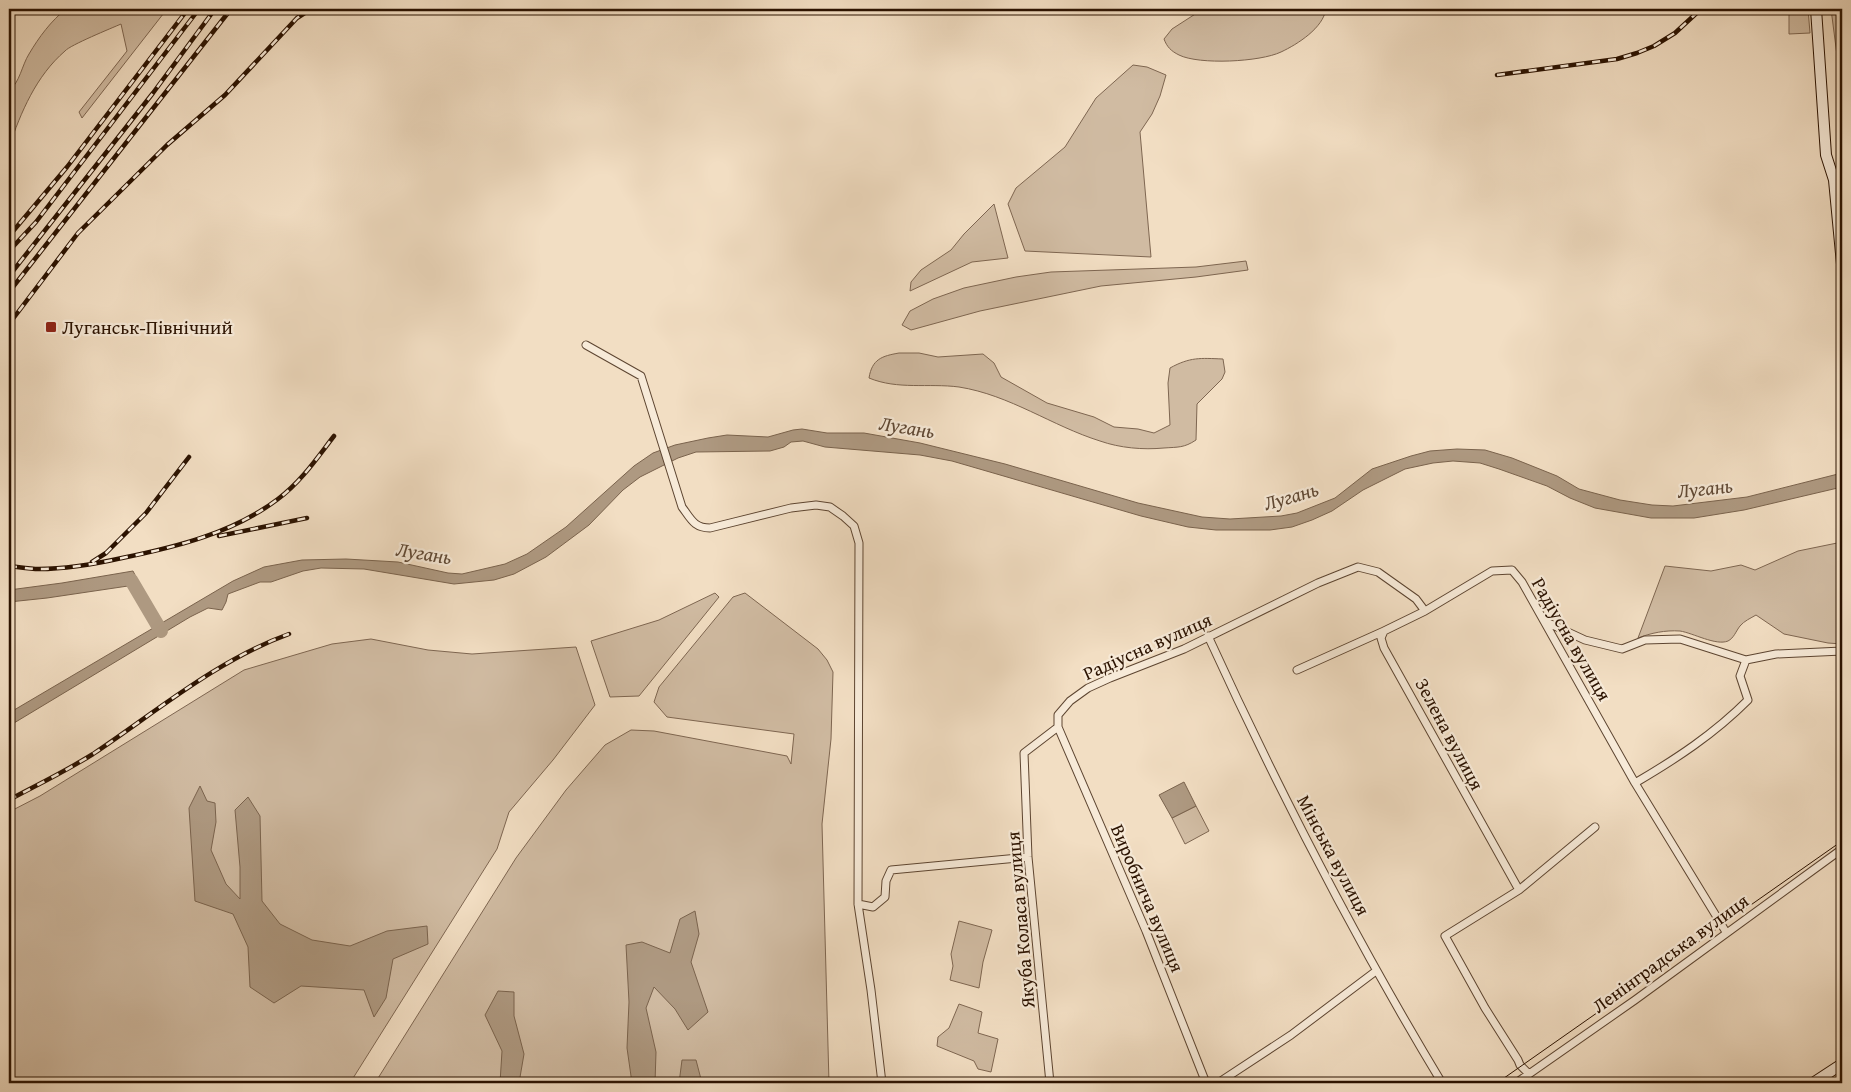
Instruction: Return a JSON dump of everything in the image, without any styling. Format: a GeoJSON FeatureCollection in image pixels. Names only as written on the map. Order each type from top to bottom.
{"type":"FeatureCollection","features":[{"type":"Feature","properties":{"kind":"street"},"geometry":{"type":"LineString","coordinates":[[1816,9],[1826,155],[1834,180],[1842,264]]}},
{"type":"Feature","properties":{"kind":"street"},"geometry":{"type":"LineString","coordinates":[[586,345],[641,376],[682,507],[692,521],[701,528],[710,528],[791,508],[816,505],[830,507],[854,526],[859,543],[858,904],[882,1083]]}},
{"type":"Feature","properties":{"kind":"street","name":"Радіусна вулиця"},"geometry":{"type":"LineString","coordinates":[[1058,727],[1058,715],[1070,701],[1088,688],[1184,649],[1318,583],[1358,567],[1378,572],[1416,599],[1425,611],[1492,571],[1512,570],[1522,582],[1635,783],[1726,932]]}},
{"type":"Feature","properties":{"kind":"street"},"geometry":{"type":"LineString","coordinates":[[1297,670],[1425,611]]}},
{"type":"Feature","properties":{"kind":"street"},"geometry":{"type":"LineString","coordinates":[[1544,621],[1585,640],[1622,649],[1645,640],[1680,639],[1746,660],[1776,654],[1842,651]]}},
{"type":"Feature","properties":{"kind":"street","name":"Зелена вулиця"},"geometry":{"type":"LineString","coordinates":[[1384,631],[1381,638],[1384,648],[1519,890]]}},
{"type":"Feature","properties":{"kind":"street","name":"Мінська вулиця"},"geometry":{"type":"LineString","coordinates":[[1208,636],[1250,729],[1376,971],[1442,1083]]}},
{"type":"Feature","properties":{"kind":"street"},"geometry":{"type":"LineString","coordinates":[[1635,783],[1668,764],[1699,742],[1732,716],[1748,700],[1740,676],[1746,660]]}},
{"type":"Feature","properties":{"kind":"street","name":"Якуба Коласа вулиця"},"geometry":{"type":"LineString","coordinates":[[1050,1083],[1028,857],[1024,753],[1058,727]]}},
{"type":"Feature","properties":{"kind":"street","name":"Виробнича вулиця"},"geometry":{"type":"LineString","coordinates":[[1058,727],[1146,931],[1206,1083]]}},
{"type":"Feature","properties":{"kind":"street"},"geometry":{"type":"LineString","coordinates":[[1529,1074],[1520,1066],[1445,936],[1519,890],[1595,828]]}},
{"type":"Feature","properties":{"kind":"street","name":"Ленінградська вулиця"},"geometry":{"type":"LineString","coordinates":[[1516,1083],[1842,849]]}},
{"type":"Feature","properties":{"kind":"street"},"geometry":{"type":"LineString","coordinates":[[858,904],[873,907],[885,897],[886,881],[891,870],[1028,857]]}},
{"type":"Feature","properties":{"kind":"street"},"geometry":{"type":"LineString","coordinates":[[1218,1083],[1232,1076],[1291,1035],[1376,971]]}},
{"type":"Feature","properties":{"kind":"street"},"geometry":{"type":"LineString","coordinates":[[1813,1083],[1842,1064]]}},
{"type":"Feature","properties":{"kind":"shaded area"},"geometry":{"type":"Polygon","coordinates":[[[66,9],[167,9],[82,118],[79,112],[127,51],[121,24],[68,48],[38,83],[19,121],[9,147],[9,91],[16,83],[37,41],[50,24],[66,9]]]}},
{"type":"Feature","properties":{"kind":"shaded area"},"geometry":{"type":"Polygon","coordinates":[[[1203,9],[1326,9],[1320,23],[1309,35],[1281,52],[1245,60],[1215,61],[1179,55],[1166,44],[1164,39],[1172,29],[1203,9]]]}},
{"type":"Feature","properties":{"kind":"shaded area"},"geometry":{"type":"Polygon","coordinates":[[[1789,9],[1808,9],[1810,33],[1789,34],[1789,9]]]}},
{"type":"Feature","properties":{"kind":"shaded area"},"geometry":{"type":"Polygon","coordinates":[[[1831,9],[1842,9],[1842,94],[1831,9]]]}},
{"type":"Feature","properties":{"kind":"shaded area"},"geometry":{"type":"Polygon","coordinates":[[[1133,65],[1147,67],[1166,75],[1152,114],[1140,132],[1151,257],[1025,251],[1008,204],[1016,188],[1065,147],[1096,98],[1133,65]]]}},
{"type":"Feature","properties":{"kind":"shaded area"},"geometry":{"type":"Polygon","coordinates":[[[994,204],[1008,258],[972,262],[910,291],[911,282],[921,270],[951,250],[994,204]]]}},
{"type":"Feature","properties":{"kind":"shaded area"},"geometry":{"type":"Polygon","coordinates":[[[1246,261],[1248,270],[1101,286],[980,311],[911,330],[902,325],[910,311],[933,299],[964,288],[1016,277],[1051,272],[1196,267],[1246,261]]]}},
{"type":"Feature","properties":{"kind":"shaded area"},"geometry":{"type":"Polygon","coordinates":[[[899,353],[919,353],[938,357],[983,354],[994,363],[1001,377],[1047,403],[1094,417],[1114,427],[1138,429],[1154,433],[1170,425],[1168,383],[1170,368],[1195,359],[1223,359],[1225,372],[1222,379],[1197,404],[1196,440],[1181,447],[1140,449],[1115,445],[1082,435],[1013,404],[978,391],[947,386],[891,384],[869,378],[875,363],[883,357],[899,353]]]}},
{"type":"Feature","properties":{"kind":"shaded area"},"geometry":{"type":"Polygon","coordinates":[[[802,429],[827,433],[864,433],[920,443],[1005,464],[1138,503],[1202,517],[1230,519],[1281,516],[1297,513],[1335,498],[1372,469],[1430,451],[1457,449],[1485,450],[1512,458],[1557,476],[1579,489],[1620,500],[1652,505],[1673,506],[1747,497],[1842,473],[1842,487],[1744,510],[1694,518],[1651,518],[1595,508],[1547,486],[1499,469],[1480,463],[1453,461],[1405,469],[1363,490],[1332,511],[1292,527],[1270,530],[1216,530],[1188,527],[1141,516],[952,461],[920,455],[825,447],[803,441],[791,442],[784,447],[770,451],[696,452],[678,458],[640,477],[623,490],[589,525],[546,557],[514,574],[494,580],[454,584],[364,569],[321,568],[303,571],[271,582],[260,582],[228,594],[222,610],[208,608],[190,617],[9,726],[9,713],[233,581],[264,567],[302,560],[346,559],[398,562],[448,573],[462,574],[505,564],[527,554],[566,527],[634,466],[653,453],[675,445],[708,438],[727,435],[768,437],[802,429]]]}},
{"type":"Feature","properties":{"kind":"shaded area"},"geometry":{"type":"Polygon","coordinates":[[[1842,542],[1842,644],[1784,634],[1756,615],[1742,624],[1730,640],[1723,642],[1711,641],[1680,631],[1658,632],[1638,638],[1665,566],[1711,571],[1741,565],[1755,570],[1798,551],[1842,542]]]}},
{"type":"Feature","properties":{"kind":"shaded area"},"geometry":{"type":"Polygon","coordinates":[[[133,571],[143,591],[135,598],[128,586],[9,602],[9,590],[133,571]]]}},
{"type":"Feature","properties":{"kind":"shaded area"},"geometry":{"type":"Polygon","coordinates":[[[715,593],[719,597],[639,696],[610,697],[591,641],[659,620],[715,593]]]}},
{"type":"Feature","properties":{"kind":"shaded area"},"geometry":{"type":"Polygon","coordinates":[[[745,593],[818,649],[827,660],[833,672],[831,739],[822,824],[829,1083],[375,1083],[516,858],[566,790],[605,745],[631,730],[654,731],[787,756],[791,764],[794,734],[667,717],[654,702],[659,687],[733,597],[745,593]]]}},
{"type":"Feature","properties":{"kind":"shaded area"},"geometry":{"type":"Polygon","coordinates":[[[371,639],[428,650],[472,654],[576,647],[595,705],[553,760],[509,812],[497,849],[350,1083],[9,1083],[9,812],[40,796],[244,670],[332,644],[371,639]]]}},
{"type":"Feature","properties":{"kind":"shaded area"},"geometry":{"type":"Polygon","coordinates":[[[1184,782],[1196,806],[1172,818],[1159,795],[1184,782]]]}},
{"type":"Feature","properties":{"kind":"shaded area"},"geometry":{"type":"Polygon","coordinates":[[[200,786],[207,801],[215,803],[216,822],[211,850],[226,884],[240,899],[240,867],[235,810],[248,797],[260,816],[262,901],[280,924],[312,940],[350,946],[387,931],[427,926],[428,944],[393,959],[386,998],[374,1017],[364,990],[301,986],[274,1003],[250,987],[248,947],[233,914],[195,901],[189,808],[200,786]]]}},
{"type":"Feature","properties":{"kind":"shaded area"},"geometry":{"type":"Polygon","coordinates":[[[1196,806],[1209,831],[1185,844],[1172,818],[1196,806]]]}},
{"type":"Feature","properties":{"kind":"shaded area"},"geometry":{"type":"Polygon","coordinates":[[[695,911],[699,934],[691,962],[708,1012],[688,1030],[675,1009],[654,987],[646,1008],[656,1052],[655,1083],[632,1083],[627,1048],[629,1002],[626,945],[642,942],[670,953],[680,919],[695,911]]]}},
{"type":"Feature","properties":{"kind":"shaded area"},"geometry":{"type":"Polygon","coordinates":[[[959,921],[992,930],[983,962],[979,988],[950,980],[953,966],[951,954],[959,921]]]}},
{"type":"Feature","properties":{"kind":"shaded area"},"geometry":{"type":"Polygon","coordinates":[[[498,991],[514,992],[514,1016],[524,1054],[519,1083],[500,1083],[502,1051],[485,1015],[498,991]]]}},
{"type":"Feature","properties":{"kind":"shaded area"},"geometry":{"type":"Polygon","coordinates":[[[959,1004],[982,1012],[978,1033],[998,1039],[991,1072],[978,1069],[974,1061],[937,1046],[938,1037],[949,1028],[959,1004]]]}},
{"type":"Feature","properties":{"kind":"shaded area"},"geometry":{"type":"Polygon","coordinates":[[[682,1060],[696,1060],[702,1083],[679,1083],[682,1060]]]}},
{"type":"Feature","properties":{"kind":"waterway"},"geometry":{"type":"LineString","coordinates":[[131,580],[161,631]]}},
{"type":"Feature","properties":{"kind":"tram line"},"geometry":{"type":"LineString","coordinates":[[1497,1083],[1842,841]]}},
{"type":"Feature","properties":{"kind":"railway"},"geometry":{"type":"LineString","coordinates":[[9,236],[67,167],[188,9]]}},
{"type":"Feature","properties":{"kind":"railway"},"geometry":{"type":"LineString","coordinates":[[9,251],[36,222],[199,9]]}},
{"type":"Feature","properties":{"kind":"railway"},"geometry":{"type":"LineString","coordinates":[[9,276],[153,93],[215,9]]}},
{"type":"Feature","properties":{"kind":"railway"},"geometry":{"type":"LineString","coordinates":[[9,292],[231,9]]}},
{"type":"Feature","properties":{"kind":"railway"},"geometry":{"type":"LineString","coordinates":[[9,324],[78,233],[167,145],[225,95],[297,18],[311,9]]}},
{"type":"Feature","properties":{"kind":"railway"},"geometry":{"type":"LineString","coordinates":[[1497,75],[1617,59],[1637,53],[1654,46],[1675,33],[1701,9]]}},
{"type":"Feature","properties":{"kind":"railway"},"geometry":{"type":"LineString","coordinates":[[9,566],[49,569],[91,564],[163,549],[223,530],[261,511],[278,499],[294,485],[334,436]]}},
{"type":"Feature","properties":{"kind":"railway"},"geometry":{"type":"LineString","coordinates":[[92,562],[106,553],[146,513],[189,457]]}},
{"type":"Feature","properties":{"kind":"railway"},"geometry":{"type":"LineString","coordinates":[[219,536],[307,518]]}},
{"type":"Feature","properties":{"kind":"railway"},"geometry":{"type":"LineString","coordinates":[[9,800],[93,754],[212,672],[262,645],[289,634]]}},
{"type":"Feature","properties":{"kind":"place","name":"Луганськ-Північний"},"geometry":{"type":"Point","coordinates":[51,327]}},
{"type":"Feature","properties":{"kind":"water label","name":"Лугань"},"geometry":{"type":"Point","coordinates":[907,427]}},
{"type":"Feature","properties":{"kind":"water label","name":"Лугань"},"geometry":{"type":"Point","coordinates":[1705,488]}},
{"type":"Feature","properties":{"kind":"water label","name":"Лугань"},"geometry":{"type":"Point","coordinates":[1291,496]}},
{"type":"Feature","properties":{"kind":"water label","name":"Лугань"},"geometry":{"type":"Point","coordinates":[424,553]}}]}
